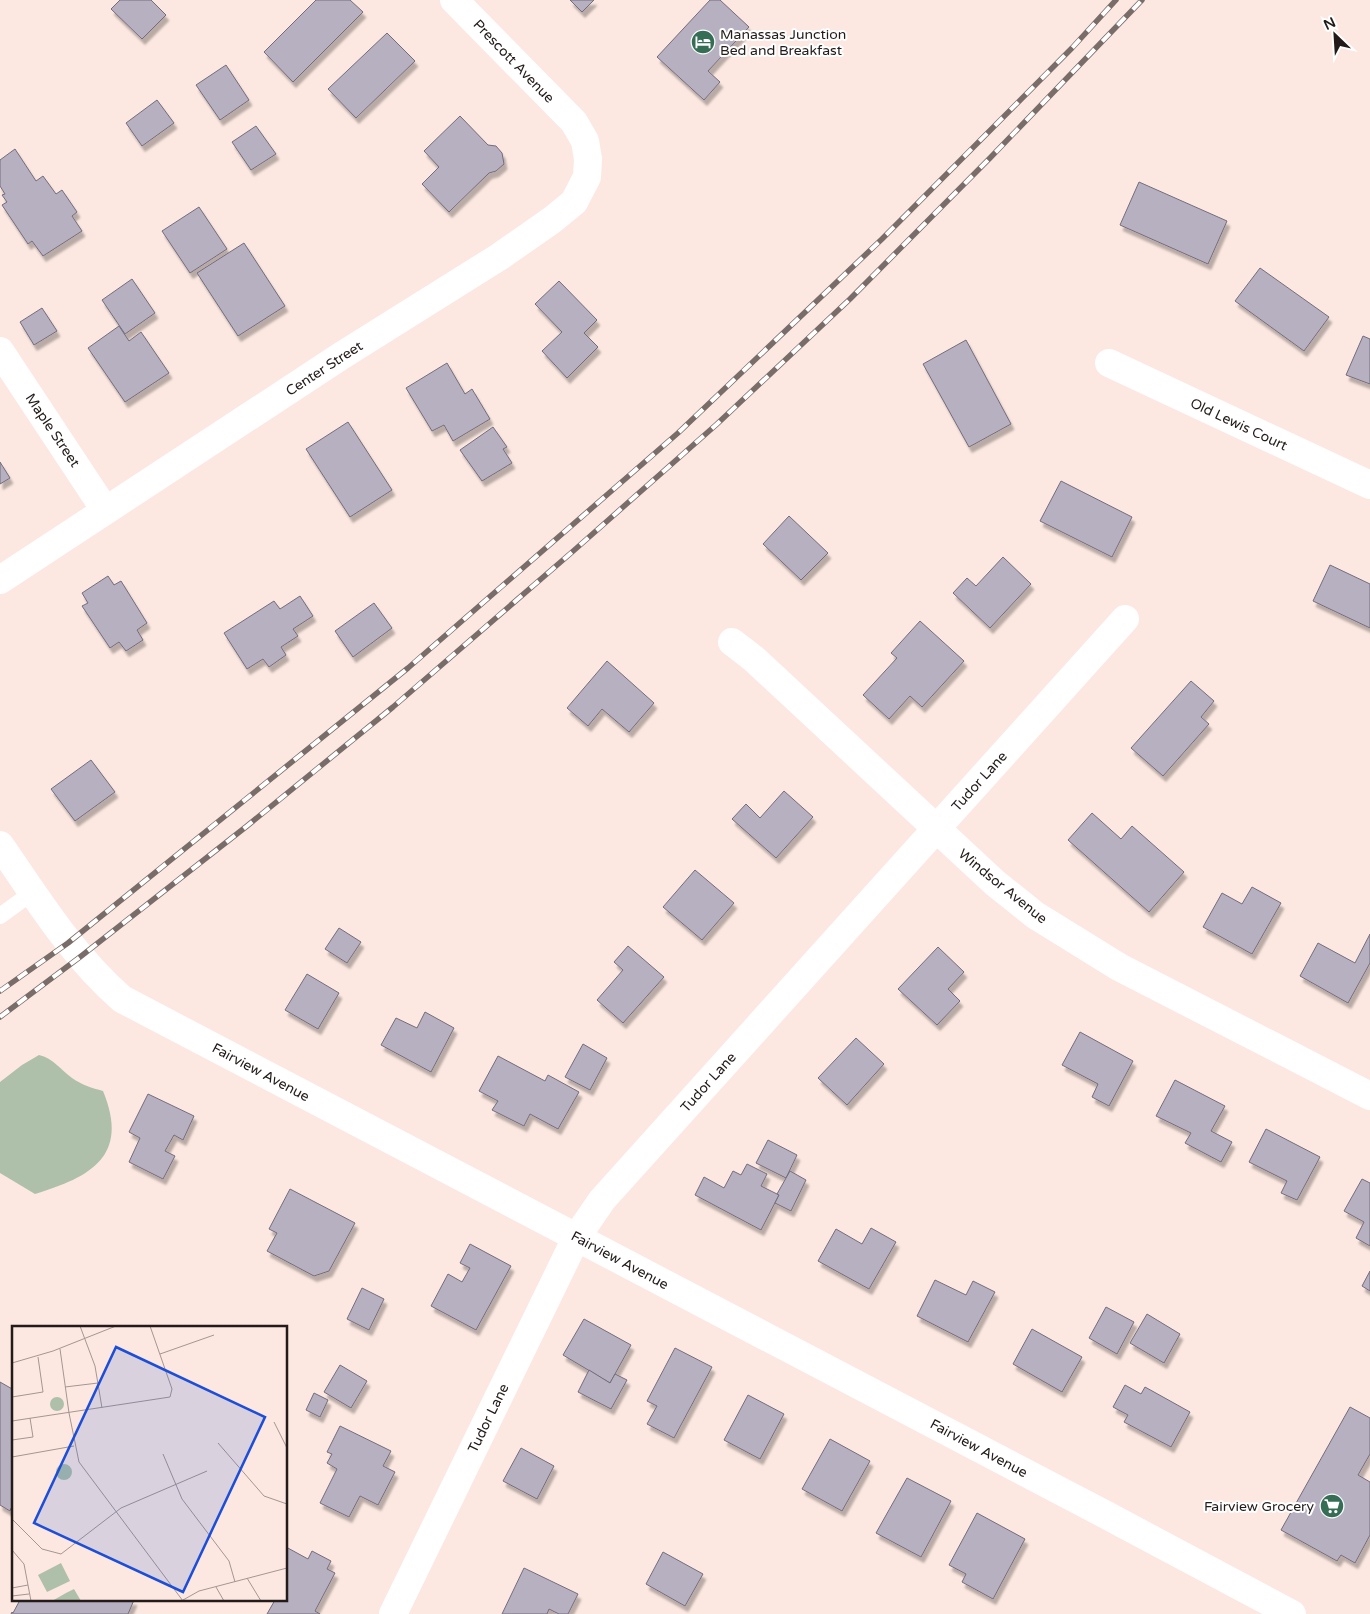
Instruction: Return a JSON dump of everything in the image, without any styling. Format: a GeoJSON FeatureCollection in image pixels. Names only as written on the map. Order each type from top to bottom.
{"type":"FeatureCollection","features":[{"type":"Feature","properties":{"kind":"street","name":"Prescott Avenue"},"geometry":{"type":"LineString","coordinates":[[454,0],[574,122]]}},
{"type":"Feature","properties":{"kind":"street","name":"Center Street"},"geometry":{"type":"LineString","coordinates":[[0,580],[341,356],[499,257],[560,214],[574,202],[587,177],[588,159],[585,141],[574,122]]}},
{"type":"Feature","properties":{"kind":"street","name":"Maple Street"},"geometry":{"type":"LineString","coordinates":[[0,351],[105,510]]}},
{"type":"Feature","properties":{"kind":"street","name":"Old Lewis Court"},"geometry":{"type":"LineString","coordinates":[[1109,363],[1370,485]]}},
{"type":"Feature","properties":{"kind":"street","name":"Tudor Lane"},"geometry":{"type":"LineString","coordinates":[[393,1614],[576,1238],[602,1200],[1125,619]]}},
{"type":"Feature","properties":{"kind":"street","name":"Windsor Avenue"},"geometry":{"type":"LineString","coordinates":[[732,642],[754,659],[936,829],[1015,899],[1036,915],[1119,967],[1370,1096]]}},
{"type":"Feature","properties":{"kind":"street","name":"Fairview Avenue"},"geometry":{"type":"LineString","coordinates":[[0,845],[68,942],[103,982],[122,999],[1110,1516],[1292,1614]]}},
{"type":"Feature","properties":{"kind":"lane"},"geometry":{"type":"LineString","coordinates":[[0,916],[33,892]]}},
{"type":"Feature","properties":{"kind":"green space"},"geometry":{"type":"Polygon","coordinates":[[[39,1055],[53,1061],[80,1083],[103,1091],[110,1113],[112,1132],[108,1148],[100,1160],[88,1171],[73,1180],[35,1194],[0,1173],[0,1082],[39,1055]]]}},
{"type":"Feature","properties":{"kind":"building"},"geometry":{"type":"Polygon","coordinates":[[[120,0],[151,0],[166,15],[142,39],[111,9],[120,0]]]}},
{"type":"Feature","properties":{"kind":"building"},"geometry":{"type":"Polygon","coordinates":[[[316,0],[350,0],[363,12],[293,82],[264,52],[316,0]]]}},
{"type":"Feature","properties":{"kind":"building"},"geometry":{"type":"Polygon","coordinates":[[[570,0],[594,0],[582,12],[570,0]]]}},
{"type":"Feature","properties":{"kind":"building","name":"Manassas Junction Bed and Breakfast"},"geometry":{"type":"Polygon","coordinates":[[[710,0],[720,0],[749,27],[708,71],[720,82],[704,100],[657,57],[710,0]]]}},
{"type":"Feature","properties":{"kind":"building"},"geometry":{"type":"Polygon","coordinates":[[[387,33],[415,61],[356,118],[328,89],[387,33]]]}},
{"type":"Feature","properties":{"kind":"building"},"geometry":{"type":"Polygon","coordinates":[[[226,65],[249,100],[220,120],[196,85],[226,65]]]}},
{"type":"Feature","properties":{"kind":"building"},"geometry":{"type":"Polygon","coordinates":[[[157,100],[174,123],[142,146],[126,123],[157,100]]]}},
{"type":"Feature","properties":{"kind":"building"},"geometry":{"type":"Polygon","coordinates":[[[460,116],[488,145],[496,146],[502,153],[504,164],[496,171],[489,173],[449,212],[422,184],[439,167],[424,151],[460,116]]]}},
{"type":"Feature","properties":{"kind":"building"},"geometry":{"type":"Polygon","coordinates":[[[256,126],[276,154],[251,170],[232,142],[256,126]]]}},
{"type":"Feature","properties":{"kind":"building"},"geometry":{"type":"Polygon","coordinates":[[[15,149],[36,181],[43,176],[56,194],[62,190],[77,212],[72,216],[82,231],[43,256],[32,241],[28,244],[2,205],[7,202],[2,195],[5,194],[0,186],[0,160],[15,149]]]}},
{"type":"Feature","properties":{"kind":"building"},"geometry":{"type":"Polygon","coordinates":[[[1139,182],[1227,221],[1208,264],[1120,225],[1139,182]]]}},
{"type":"Feature","properties":{"kind":"building"},"geometry":{"type":"Polygon","coordinates":[[[199,207],[227,249],[190,273],[162,231],[199,207]]]}},
{"type":"Feature","properties":{"kind":"building"},"geometry":{"type":"Polygon","coordinates":[[[244,243],[285,306],[238,336],[197,273],[244,243]]]}},
{"type":"Feature","properties":{"kind":"building"},"geometry":{"type":"Polygon","coordinates":[[[1260,268],[1329,317],[1304,351],[1235,301],[1260,268]]]}},
{"type":"Feature","properties":{"kind":"building"},"geometry":{"type":"Polygon","coordinates":[[[132,279],[155,313],[125,334],[102,300],[132,279]]]}},
{"type":"Feature","properties":{"kind":"building"},"geometry":{"type":"Polygon","coordinates":[[[559,281],[597,320],[584,333],[598,347],[567,378],[542,351],[562,332],[535,304],[559,281]]]}},
{"type":"Feature","properties":{"kind":"building"},"geometry":{"type":"Polygon","coordinates":[[[42,308],[57,331],[34,345],[20,322],[42,308]]]}},
{"type":"Feature","properties":{"kind":"building"},"geometry":{"type":"Polygon","coordinates":[[[119,326],[129,341],[141,332],[169,373],[125,402],[88,348],[119,326]]]}},
{"type":"Feature","properties":{"kind":"building"},"geometry":{"type":"Polygon","coordinates":[[[1363,336],[1370,339],[1370,384],[1346,375],[1363,336]]]}},
{"type":"Feature","properties":{"kind":"building"},"geometry":{"type":"Polygon","coordinates":[[[966,340],[1011,424],[969,447],[923,364],[966,340]]]}},
{"type":"Feature","properties":{"kind":"building"},"geometry":{"type":"Polygon","coordinates":[[[447,363],[465,394],[472,389],[490,419],[453,441],[444,425],[432,431],[406,388],[447,363]]]}},
{"type":"Feature","properties":{"kind":"building"},"geometry":{"type":"Polygon","coordinates":[[[348,422],[392,490],[350,517],[306,449],[348,422]]]}},
{"type":"Feature","properties":{"kind":"building"},"geometry":{"type":"Polygon","coordinates":[[[493,427],[507,447],[503,449],[512,463],[482,481],[460,450],[493,427]]]}},
{"type":"Feature","properties":{"kind":"building"},"geometry":{"type":"Polygon","coordinates":[[[0,462],[10,478],[0,484],[0,462]]]}},
{"type":"Feature","properties":{"kind":"building"},"geometry":{"type":"Polygon","coordinates":[[[1061,481],[1132,517],[1112,557],[1040,521],[1061,481]]]}},
{"type":"Feature","properties":{"kind":"building"},"geometry":{"type":"Polygon","coordinates":[[[789,516],[828,553],[801,580],[763,544],[789,516]]]}},
{"type":"Feature","properties":{"kind":"building"},"geometry":{"type":"Polygon","coordinates":[[[1003,557],[1031,584],[990,628],[953,593],[967,578],[976,586],[1003,557]]]}},
{"type":"Feature","properties":{"kind":"building"},"geometry":{"type":"Polygon","coordinates":[[[1330,565],[1370,584],[1370,628],[1313,601],[1330,565]]]}},
{"type":"Feature","properties":{"kind":"building"},"geometry":{"type":"Polygon","coordinates":[[[108,576],[114,585],[121,581],[147,623],[137,630],[143,640],[126,651],[119,642],[110,648],[82,606],[88,603],[82,593],[108,576]]]}},
{"type":"Feature","properties":{"kind":"building"},"geometry":{"type":"Polygon","coordinates":[[[300,596],[313,616],[293,629],[298,636],[281,647],[286,655],[269,667],[263,659],[247,669],[224,633],[274,601],[280,609],[300,596]]]}},
{"type":"Feature","properties":{"kind":"building"},"geometry":{"type":"Polygon","coordinates":[[[374,603],[392,628],[353,657],[335,631],[374,603]]]}},
{"type":"Feature","properties":{"kind":"building"},"geometry":{"type":"Polygon","coordinates":[[[920,621],[964,661],[922,707],[910,696],[889,719],[863,695],[897,658],[891,653],[920,621]]]}},
{"type":"Feature","properties":{"kind":"building"},"geometry":{"type":"Polygon","coordinates":[[[607,661],[654,703],[629,732],[602,709],[588,726],[567,708],[607,661]]]}},
{"type":"Feature","properties":{"kind":"building"},"geometry":{"type":"Polygon","coordinates":[[[1191,681],[1214,701],[1201,717],[1209,724],[1163,776],[1131,748],[1191,681]]]}},
{"type":"Feature","properties":{"kind":"building"},"geometry":{"type":"Polygon","coordinates":[[[91,760],[115,792],[75,821],[51,789],[91,760]]]}},
{"type":"Feature","properties":{"kind":"building"},"geometry":{"type":"Polygon","coordinates":[[[784,791],[813,817],[776,858],[732,819],[746,804],[760,818],[784,791]]]}},
{"type":"Feature","properties":{"kind":"building"},"geometry":{"type":"Polygon","coordinates":[[[1092,813],[1121,839],[1132,826],[1184,872],[1149,912],[1068,840],[1092,813]]]}},
{"type":"Feature","properties":{"kind":"building"},"geometry":{"type":"Polygon","coordinates":[[[695,870],[734,903],[702,940],[663,907],[695,870]]]}},
{"type":"Feature","properties":{"kind":"building"},"geometry":{"type":"Polygon","coordinates":[[[1252,887],[1281,903],[1252,954],[1203,927],[1222,893],[1242,904],[1252,887]]]}},
{"type":"Feature","properties":{"kind":"building"},"geometry":{"type":"Polygon","coordinates":[[[339,928],[361,942],[347,963],[325,949],[339,928]]]}},
{"type":"Feature","properties":{"kind":"building"},"geometry":{"type":"Polygon","coordinates":[[[1370,934],[1370,963],[1348,1003],[1300,976],[1318,943],[1355,963],[1370,934]]]}},
{"type":"Feature","properties":{"kind":"building"},"geometry":{"type":"Polygon","coordinates":[[[628,946],[664,977],[623,1023],[597,1000],[623,970],[614,962],[628,946]]]}},
{"type":"Feature","properties":{"kind":"building"},"geometry":{"type":"Polygon","coordinates":[[[938,947],[964,972],[948,989],[960,1001],[937,1025],[898,989],[938,947]]]}},
{"type":"Feature","properties":{"kind":"building"},"geometry":{"type":"Polygon","coordinates":[[[307,974],[339,993],[318,1029],[285,1010],[307,974]]]}},
{"type":"Feature","properties":{"kind":"building"},"geometry":{"type":"Polygon","coordinates":[[[425,1012],[454,1028],[431,1072],[381,1045],[396,1018],[417,1028],[425,1012]]]}},
{"type":"Feature","properties":{"kind":"building"},"geometry":{"type":"Polygon","coordinates":[[[1080,1032],[1133,1061],[1109,1106],[1092,1097],[1098,1084],[1062,1065],[1080,1032]]]}},
{"type":"Feature","properties":{"kind":"building"},"geometry":{"type":"Polygon","coordinates":[[[856,1038],[884,1064],[847,1105],[818,1078],[856,1038]]]}},
{"type":"Feature","properties":{"kind":"building"},"geometry":{"type":"Polygon","coordinates":[[[583,1044],[607,1058],[590,1090],[565,1077],[583,1044]]]}},
{"type":"Feature","properties":{"kind":"building"},"geometry":{"type":"Polygon","coordinates":[[[498,1056],[545,1081],[548,1075],[579,1092],[558,1129],[530,1114],[524,1126],[492,1110],[498,1101],[479,1091],[498,1056]]]}},
{"type":"Feature","properties":{"kind":"building"},"geometry":{"type":"Polygon","coordinates":[[[1175,1080],[1225,1106],[1211,1131],[1232,1142],[1221,1162],[1185,1143],[1191,1133],[1156,1116],[1175,1080]]]}},
{"type":"Feature","properties":{"kind":"building"},"geometry":{"type":"Polygon","coordinates":[[[148,1094],[194,1116],[183,1140],[174,1135],[165,1151],[175,1156],[163,1179],[129,1162],[140,1138],[129,1132],[148,1094]]]}},
{"type":"Feature","properties":{"kind":"building"},"geometry":{"type":"Polygon","coordinates":[[[1266,1129],[1320,1157],[1297,1200],[1281,1193],[1287,1181],[1249,1162],[1266,1129]]]}},
{"type":"Feature","properties":{"kind":"building"},"geometry":{"type":"Polygon","coordinates":[[[768,1140],[797,1155],[786,1178],[756,1163],[768,1140]]]}},
{"type":"Feature","properties":{"kind":"building"},"geometry":{"type":"Polygon","coordinates":[[[747,1164],[767,1174],[761,1186],[779,1195],[761,1230],[695,1195],[704,1177],[724,1188],[733,1171],[741,1175],[747,1164]]]}},
{"type":"Feature","properties":{"kind":"building"},"geometry":{"type":"Polygon","coordinates":[[[790,1171],[806,1180],[791,1211],[775,1203],[779,1195],[777,1194],[790,1171]]]}},
{"type":"Feature","properties":{"kind":"building"},"geometry":{"type":"Polygon","coordinates":[[[1362,1179],[1370,1183],[1370,1246],[1356,1238],[1364,1222],[1344,1211],[1362,1179]]]}},
{"type":"Feature","properties":{"kind":"building"},"geometry":{"type":"Polygon","coordinates":[[[290,1189],[355,1223],[329,1271],[314,1276],[267,1251],[277,1233],[269,1229],[290,1189]]]}},
{"type":"Feature","properties":{"kind":"building"},"geometry":{"type":"Polygon","coordinates":[[[871,1228],[896,1242],[869,1289],[818,1261],[836,1229],[862,1244],[871,1228]]]}},
{"type":"Feature","properties":{"kind":"building"},"geometry":{"type":"Polygon","coordinates":[[[470,1244],[511,1266],[476,1330],[431,1306],[448,1274],[462,1282],[470,1268],[460,1263],[470,1244]]]}},
{"type":"Feature","properties":{"kind":"building"},"geometry":{"type":"Polygon","coordinates":[[[1370,1271],[1370,1291],[1362,1286],[1370,1271]]]}},
{"type":"Feature","properties":{"kind":"building"},"geometry":{"type":"Polygon","coordinates":[[[935,1280],[966,1295],[973,1281],[995,1292],[968,1342],[917,1316],[935,1280]]]}},
{"type":"Feature","properties":{"kind":"building"},"geometry":{"type":"Polygon","coordinates":[[[362,1288],[384,1299],[369,1330],[347,1319],[362,1288]]]}},
{"type":"Feature","properties":{"kind":"building"},"geometry":{"type":"Polygon","coordinates":[[[1106,1307],[1134,1322],[1117,1354],[1089,1338],[1106,1307]]]}},
{"type":"Feature","properties":{"kind":"building"},"geometry":{"type":"Polygon","coordinates":[[[1147,1314],[1180,1334],[1164,1363],[1130,1343],[1147,1314]]]}},
{"type":"Feature","properties":{"kind":"building"},"geometry":{"type":"Polygon","coordinates":[[[584,1319],[631,1345],[610,1383],[563,1355],[584,1319]]]}},
{"type":"Feature","properties":{"kind":"building"},"geometry":{"type":"Polygon","coordinates":[[[1032,1329],[1082,1357],[1062,1392],[1013,1364],[1032,1329]]]}},
{"type":"Feature","properties":{"kind":"building"},"geometry":{"type":"Polygon","coordinates":[[[675,1348],[712,1367],[674,1438],[647,1424],[657,1406],[647,1401],[675,1348]]]}},
{"type":"Feature","properties":{"kind":"building"},"geometry":{"type":"Polygon","coordinates":[[[340,1365],[367,1381],[351,1408],[324,1392],[340,1365]]]}},
{"type":"Feature","properties":{"kind":"building"},"geometry":{"type":"Polygon","coordinates":[[[589,1370],[610,1383],[615,1374],[627,1380],[611,1409],[578,1392],[589,1370]]]}},
{"type":"Feature","properties":{"kind":"building"},"geometry":{"type":"Polygon","coordinates":[[[0,1382],[12,1389],[12,1509],[10,1511],[0,1505],[0,1382]]]}},
{"type":"Feature","properties":{"kind":"building"},"geometry":{"type":"Polygon","coordinates":[[[1125,1385],[1141,1394],[1145,1387],[1190,1412],[1171,1447],[1124,1422],[1128,1415],[1113,1407],[1125,1385]]]}},
{"type":"Feature","properties":{"kind":"building"},"geometry":{"type":"Polygon","coordinates":[[[314,1393],[328,1400],[320,1417],[306,1410],[314,1393]]]}},
{"type":"Feature","properties":{"kind":"building"},"geometry":{"type":"Polygon","coordinates":[[[748,1395],[784,1414],[760,1459],[724,1440],[748,1395]]]}},
{"type":"Feature","properties":{"kind":"building","name":"Fairview Grocery"},"geometry":{"type":"Polygon","coordinates":[[[1350,1407],[1370,1418],[1370,1454],[1358,1475],[1370,1482],[1370,1535],[1355,1563],[1341,1555],[1337,1561],[1281,1530],[1350,1407]]]}},
{"type":"Feature","properties":{"kind":"building"},"geometry":{"type":"Polygon","coordinates":[[[340,1426],[391,1451],[383,1466],[395,1472],[378,1505],[360,1496],[349,1517],[320,1503],[337,1469],[327,1463],[332,1454],[327,1452],[340,1426]]]}},
{"type":"Feature","properties":{"kind":"building"},"geometry":{"type":"Polygon","coordinates":[[[830,1439],[870,1461],[842,1511],[802,1489],[830,1439]]]}},
{"type":"Feature","properties":{"kind":"building"},"geometry":{"type":"Polygon","coordinates":[[[521,1448],[554,1466],[537,1499],[503,1481],[521,1448]]]}},
{"type":"Feature","properties":{"kind":"building"},"geometry":{"type":"Polygon","coordinates":[[[907,1478],[951,1501],[921,1557],[876,1533],[907,1478]]]}},
{"type":"Feature","properties":{"kind":"building"},"geometry":{"type":"Polygon","coordinates":[[[977,1513],[1025,1539],[993,1599],[962,1582],[966,1574],[949,1565],[977,1513]]]}},
{"type":"Feature","properties":{"kind":"building"},"geometry":{"type":"Polygon","coordinates":[[[288,1548],[308,1559],[312,1551],[331,1561],[327,1569],[335,1573],[315,1611],[320,1614],[267,1614],[274,1602],[288,1602],[288,1548]]]}},
{"type":"Feature","properties":{"kind":"building"},"geometry":{"type":"Polygon","coordinates":[[[663,1552],[703,1574],[685,1606],[646,1584],[663,1552]]]}},
{"type":"Feature","properties":{"kind":"building"},"geometry":{"type":"Polygon","coordinates":[[[524,1568],[578,1594],[568,1614],[559,1614],[549,1609],[547,1614],[502,1614],[524,1568]]]}},
{"type":"Feature","properties":{"kind":"building"},"geometry":{"type":"Polygon","coordinates":[[[19,1602],[133,1602],[128,1614],[11,1614],[19,1602]]]}},
{"type":"Feature","properties":{"kind":"railway"},"geometry":{"type":"LineString","coordinates":[[0,991],[68,943],[408,668],[678,433],[882,239],[1072,48],[1116,0]]}},
{"type":"Feature","properties":{"kind":"railway"},"geometry":{"type":"LineString","coordinates":[[0,1017],[247,826],[393,707],[717,424],[850,299],[990,158],[1142,0]]}},
{"type":"Feature","properties":{"kind":"place","name":"Manassas Junction Bed and Breakfast"},"geometry":{"type":"Point","coordinates":[703,42]}},
{"type":"Feature","properties":{"kind":"place","name":"Fairview Grocery"},"geometry":{"type":"Point","coordinates":[1332,1506]}}]}
